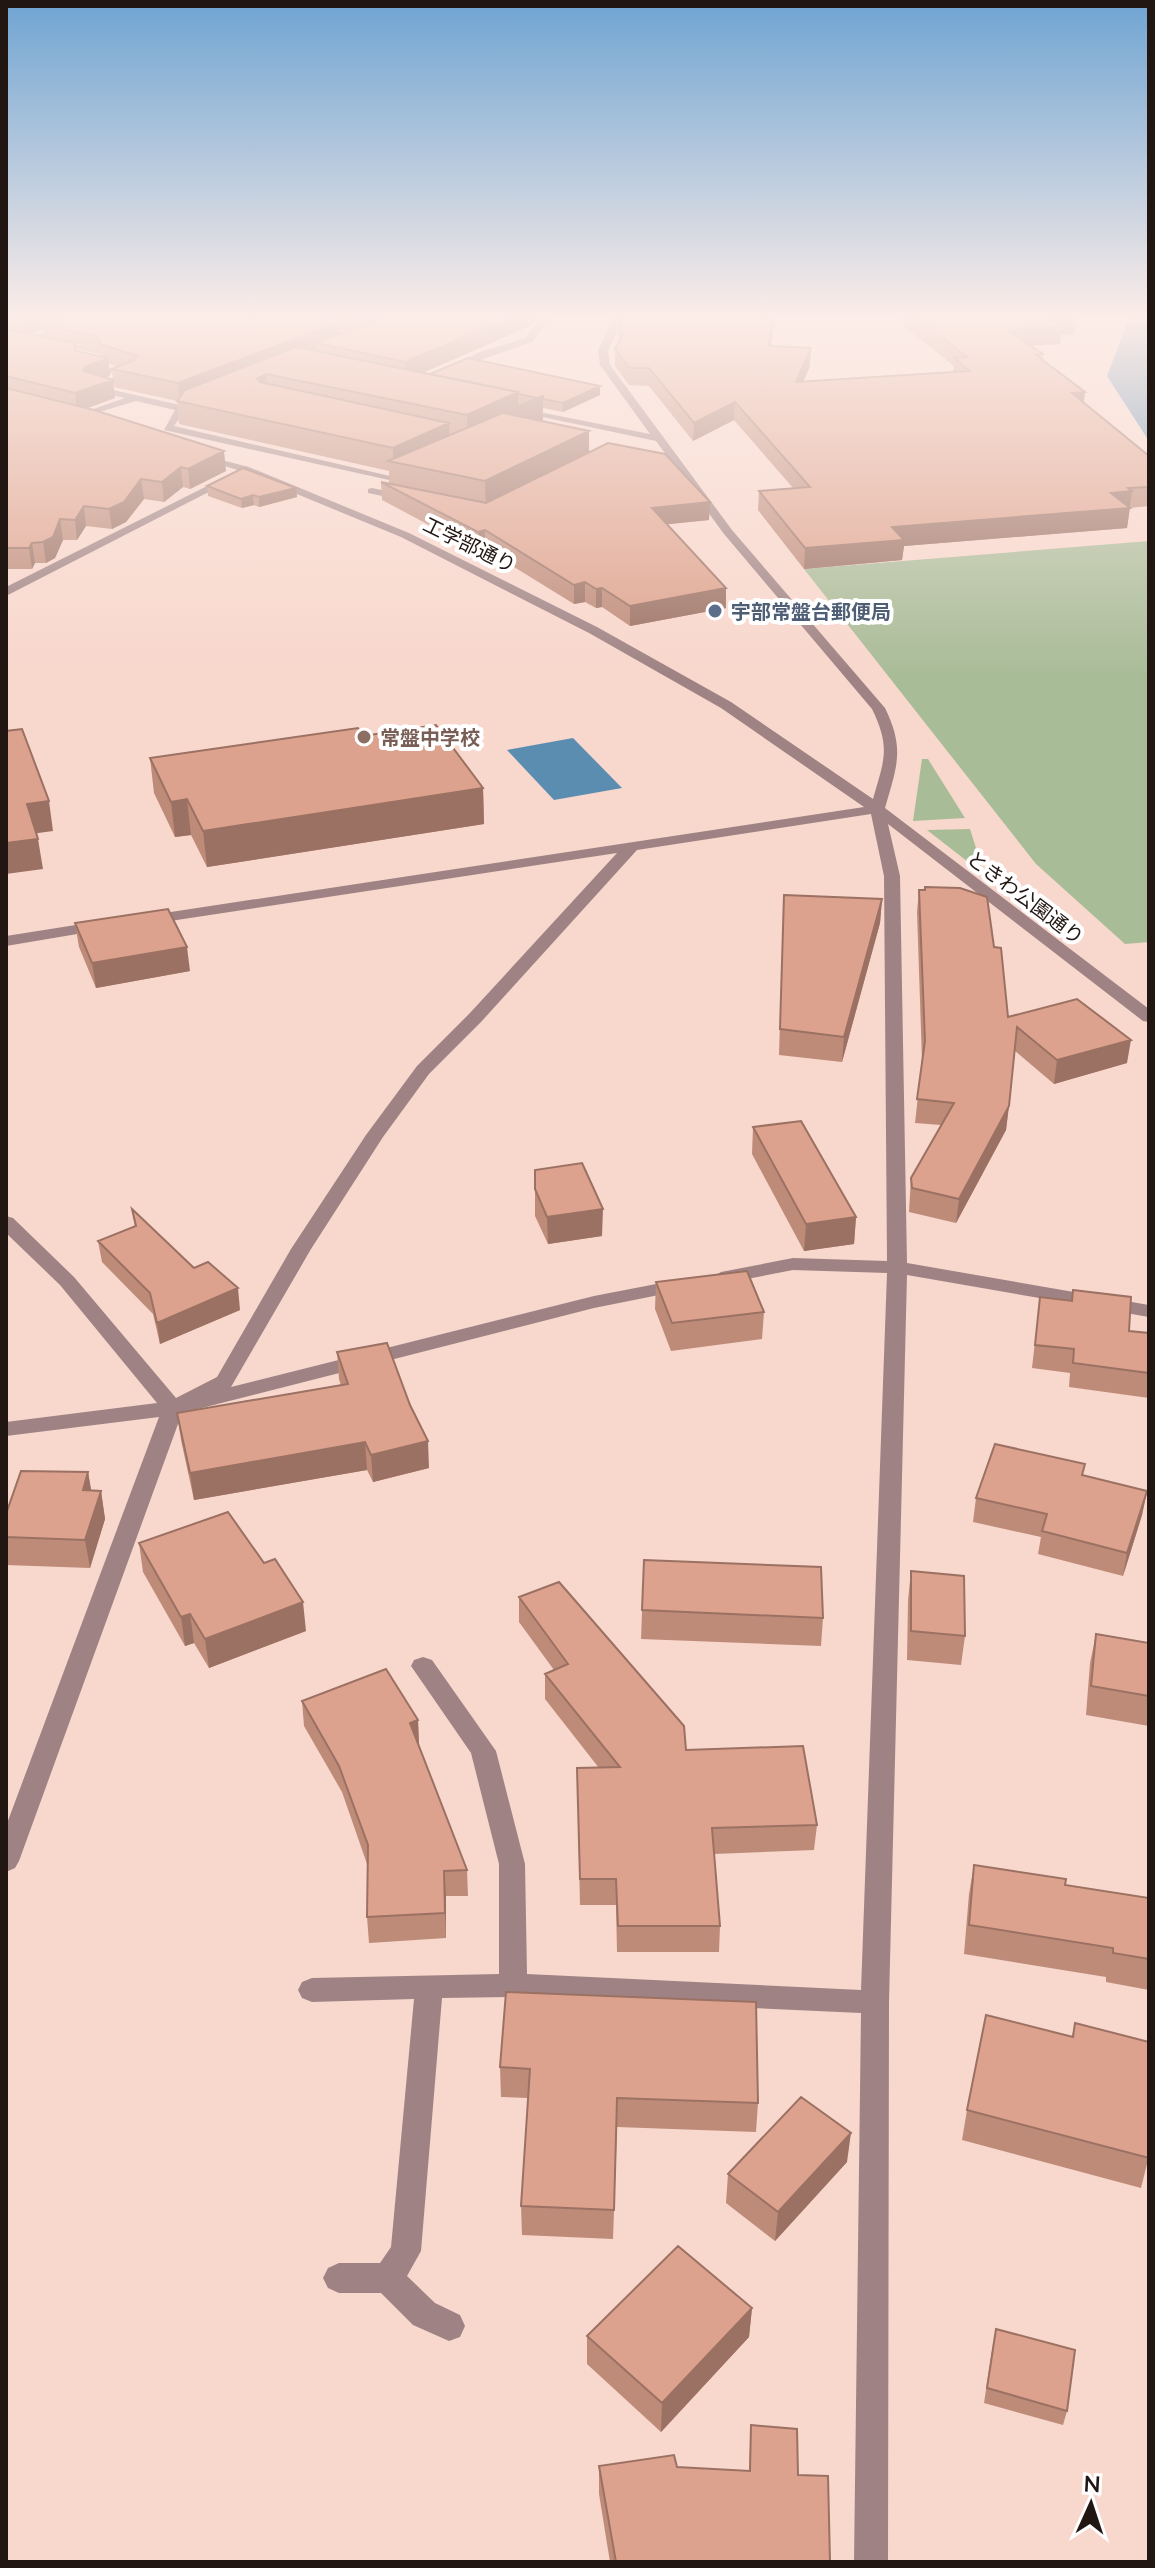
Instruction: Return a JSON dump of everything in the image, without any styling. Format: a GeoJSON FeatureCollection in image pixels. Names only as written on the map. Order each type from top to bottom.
{"type":"FeatureCollection","features":[{"type":"Feature","properties":{"kind":"street"},"geometry":{"type":"LineString","coordinates":[[205,436],[401,477],[355,498]]}},
{"type":"Feature","properties":{"kind":"street"},"geometry":{"type":"LineString","coordinates":[[578,436],[587,438]]}},
{"type":"Feature","properties":{"kind":"street"},"geometry":{"type":"LineString","coordinates":[[646,436],[657,438],[728,532],[878,708],[888,728],[893,754],[877,809],[892,876],[897,1267],[875,2002],[871,2562]]}},
{"type":"Feature","properties":{"kind":"street","name":"工学部通り"},"geometry":{"type":"LineString","coordinates":[[184,451],[355,498],[726,705],[877,809]]}},
{"type":"Feature","properties":{"kind":"street"},"geometry":{"type":"LineString","coordinates":[[6,592],[245,469]]}},
{"type":"Feature","properties":{"kind":"street"},"geometry":{"type":"LineString","coordinates":[[355,498],[415,500]]}},
{"type":"Feature","properties":{"kind":"street"},"geometry":{"type":"LineString","coordinates":[[6,581],[30,581]]}},
{"type":"Feature","properties":{"kind":"street"},"geometry":{"type":"LineString","coordinates":[[6,941],[877,809]]}},
{"type":"Feature","properties":{"kind":"street","name":"ときわ公園通り"},"geometry":{"type":"LineString","coordinates":[[877,809],[1149,1017]]}},
{"type":"Feature","properties":{"kind":"street"},"geometry":{"type":"LineString","coordinates":[[6,1861],[173,1408],[225,1381],[301,1249],[375,1135],[423,1070],[475,1018],[632,846]]}},
{"type":"Feature","properties":{"kind":"street"},"geometry":{"type":"LineString","coordinates":[[6,1222],[67,1281],[173,1408]]}},
{"type":"Feature","properties":{"kind":"street"},"geometry":{"type":"LineString","coordinates":[[10,1430],[173,1408],[594,1302],[793,1264],[897,1267],[1149,1311]]}},
{"type":"Feature","properties":{"kind":"street"},"geometry":{"type":"LineString","coordinates":[[423,1666],[483,1751],[512,1864],[513,1985]]}},
{"type":"Feature","properties":{"kind":"street"},"geometry":{"type":"LineString","coordinates":[[312,1990],[513,1985],[875,2002]]}},
{"type":"Feature","properties":{"kind":"street"},"geometry":{"type":"LineString","coordinates":[[388,2278],[406,2251],[429,1986]]}},
{"type":"Feature","properties":{"kind":"street"},"geometry":{"type":"LineString","coordinates":[[339,2278],[388,2278],[424,2314],[449,2326]]}},
{"type":"Feature","properties":{"kind":"green space"},"geometry":{"type":"Polygon","coordinates":[[[1149,541],[1149,942],[1125,944],[1036,864],[804,569],[1149,541]]]}},
{"type":"Feature","properties":{"kind":"green space"},"geometry":{"type":"Polygon","coordinates":[[[922,759],[928,759],[965,818],[913,821],[922,759]]]}},
{"type":"Feature","properties":{"kind":"green space"},"geometry":{"type":"Polygon","coordinates":[[[970,829],[981,864],[972,865],[927,830],[970,829]]]}},
{"type":"Feature","properties":{"kind":"water"},"geometry":{"type":"Polygon","coordinates":[[[573,738],[622,788],[554,800],[507,750],[573,738]]]}},
{"type":"Feature","properties":{"kind":"building"},"geometry":{"type":"Polygon","coordinates":[[[6,436],[176,436],[224,451],[188,469],[181,467],[162,482],[141,479],[124,502],[109,509],[84,506],[75,520],[60,519],[53,537],[43,542],[32,543],[29,548],[6,548],[6,436]]]}},
{"type":"Feature","properties":{"kind":"building"},"geometry":{"type":"Polygon","coordinates":[[[337,436],[420,436],[393,448],[337,436]]]}},
{"type":"Feature","properties":{"kind":"building"},"geometry":{"type":"Polygon","coordinates":[[[448,436],[579,436],[485,481],[388,461],[448,436]]]}},
{"type":"Feature","properties":{"kind":"building"},"geometry":{"type":"Polygon","coordinates":[[[765,436],[1124,436],[1149,456],[1149,487],[1111,493],[1130,508],[892,527],[904,540],[805,548],[759,491],[810,487],[765,436]]]}},
{"type":"Feature","properties":{"kind":"building"},"geometry":{"type":"Polygon","coordinates":[[[608,443],[665,454],[710,502],[652,508],[726,588],[630,606],[602,588],[596,589],[585,582],[574,585],[485,530],[478,532],[381,482],[486,503],[608,443]]]}},
{"type":"Feature","properties":{"kind":"building"},"geometry":{"type":"Polygon","coordinates":[[[243,468],[296,488],[241,499],[207,486],[243,468]]]}},
{"type":"Feature","properties":{"kind":"building"},"geometry":{"type":"Polygon","coordinates":[[[436,725],[483,788],[203,831],[187,799],[171,802],[150,758],[358,728],[363,736],[436,725]]]}},
{"type":"Feature","properties":{"kind":"building"},"geometry":{"type":"Polygon","coordinates":[[[22,729],[49,801],[27,804],[38,839],[6,843],[6,731],[22,729]]]}},
{"type":"Feature","properties":{"kind":"building"},"geometry":{"type":"Polygon","coordinates":[[[925,887],[960,888],[987,897],[994,947],[1001,948],[1008,1017],[1077,999],[1131,1040],[1057,1060],[1017,1027],[1009,1106],[959,1199],[912,1188],[911,1178],[954,1103],[917,1099],[925,1041],[919,890],[925,890],[925,887]]]}},
{"type":"Feature","properties":{"kind":"building"},"geometry":{"type":"Polygon","coordinates":[[[784,895],[882,899],[844,1037],[780,1029],[784,895]]]}},
{"type":"Feature","properties":{"kind":"building"},"geometry":{"type":"Polygon","coordinates":[[[168,909],[187,947],[92,963],[75,923],[168,909]]]}},
{"type":"Feature","properties":{"kind":"building"},"geometry":{"type":"Polygon","coordinates":[[[801,1121],[856,1217],[806,1224],[753,1127],[801,1121]]]}},
{"type":"Feature","properties":{"kind":"building"},"geometry":{"type":"Polygon","coordinates":[[[582,1163],[603,1209],[547,1217],[535,1189],[535,1170],[582,1163]]]}},
{"type":"Feature","properties":{"kind":"building"},"geometry":{"type":"Polygon","coordinates":[[[132,1209],[194,1268],[208,1262],[238,1288],[157,1323],[150,1293],[98,1241],[136,1226],[132,1209]]]}},
{"type":"Feature","properties":{"kind":"building"},"geometry":{"type":"Polygon","coordinates":[[[747,1271],[764,1312],[672,1323],[656,1282],[747,1271]]]}},
{"type":"Feature","properties":{"kind":"building"},"geometry":{"type":"Polygon","coordinates":[[[1073,1290],[1131,1297],[1129,1331],[1149,1333],[1149,1373],[1073,1363],[1074,1349],[1035,1345],[1040,1297],[1072,1301],[1073,1290]]]}},
{"type":"Feature","properties":{"kind":"building"},"geometry":{"type":"Polygon","coordinates":[[[387,1343],[410,1405],[428,1441],[371,1455],[365,1442],[190,1473],[177,1413],[348,1384],[337,1352],[387,1343]]]}},
{"type":"Feature","properties":{"kind":"building"},"geometry":{"type":"Polygon","coordinates":[[[995,1444],[1085,1464],[1082,1475],[1147,1491],[1127,1553],[1042,1531],[1047,1514],[976,1498],[995,1444]]]}},
{"type":"Feature","properties":{"kind":"building"},"geometry":{"type":"Polygon","coordinates":[[[21,1471],[88,1472],[83,1490],[101,1491],[85,1540],[6,1537],[6,1514],[21,1471]]]}},
{"type":"Feature","properties":{"kind":"building"},"geometry":{"type":"Polygon","coordinates":[[[228,1512],[264,1563],[275,1559],[303,1602],[205,1639],[190,1614],[181,1617],[139,1543],[228,1512]]]}},
{"type":"Feature","properties":{"kind":"building"},"geometry":{"type":"Polygon","coordinates":[[[644,1560],[821,1567],[823,1618],[642,1610],[644,1560]]]}},
{"type":"Feature","properties":{"kind":"building"},"geometry":{"type":"Polygon","coordinates":[[[911,1571],[964,1576],[965,1636],[911,1631],[911,1571]]]}},
{"type":"Feature","properties":{"kind":"building"},"geometry":{"type":"Polygon","coordinates":[[[559,1582],[684,1726],[686,1750],[803,1746],[817,1825],[712,1828],[720,1926],[618,1926],[616,1879],[580,1879],[577,1768],[620,1767],[545,1674],[568,1664],[519,1597],[559,1582]]]}},
{"type":"Feature","properties":{"kind":"building"},"geometry":{"type":"Polygon","coordinates":[[[1096,1634],[1149,1643],[1149,1696],[1091,1686],[1096,1634]]]}},
{"type":"Feature","properties":{"kind":"building"},"geometry":{"type":"Polygon","coordinates":[[[386,1669],[418,1720],[410,1723],[467,1870],[444,1871],[445,1913],[367,1917],[368,1845],[339,1766],[302,1701],[386,1669]]]}},
{"type":"Feature","properties":{"kind":"building"},"geometry":{"type":"Polygon","coordinates":[[[974,1865],[1066,1879],[1065,1885],[1149,1898],[1149,1959],[1113,1953],[1113,1948],[969,1925],[974,1865]]]}},
{"type":"Feature","properties":{"kind":"building"},"geometry":{"type":"Polygon","coordinates":[[[506,1992],[756,2002],[758,2103],[617,2098],[614,2210],[521,2206],[530,2069],[500,2067],[506,1992]]]}},
{"type":"Feature","properties":{"kind":"building"},"geometry":{"type":"Polygon","coordinates":[[[986,2015],[1073,2037],[1075,2023],[1149,2042],[1149,2158],[967,2110],[986,2015]]]}},
{"type":"Feature","properties":{"kind":"building"},"geometry":{"type":"Polygon","coordinates":[[[801,2097],[851,2133],[778,2212],[728,2174],[801,2097]]]}},
{"type":"Feature","properties":{"kind":"building"},"geometry":{"type":"Polygon","coordinates":[[[678,2246],[752,2308],[662,2403],[587,2336],[678,2246]]]}},
{"type":"Feature","properties":{"kind":"building"},"geometry":{"type":"Polygon","coordinates":[[[996,2329],[1075,2350],[1067,2411],[987,2388],[996,2329]]]}},
{"type":"Feature","properties":{"kind":"building"},"geometry":{"type":"Polygon","coordinates":[[[751,2425],[797,2429],[798,2475],[828,2476],[830,2562],[616,2562],[599,2466],[674,2455],[677,2467],[750,2471],[751,2425]]]}},
{"type":"Feature","properties":{"kind":"place","name":"宇部常盤台郵便局"},"geometry":{"type":"Point","coordinates":[715,611]}},
{"type":"Feature","properties":{"kind":"place","name":"常盤中学校"},"geometry":{"type":"Point","coordinates":[364,737]}}]}
